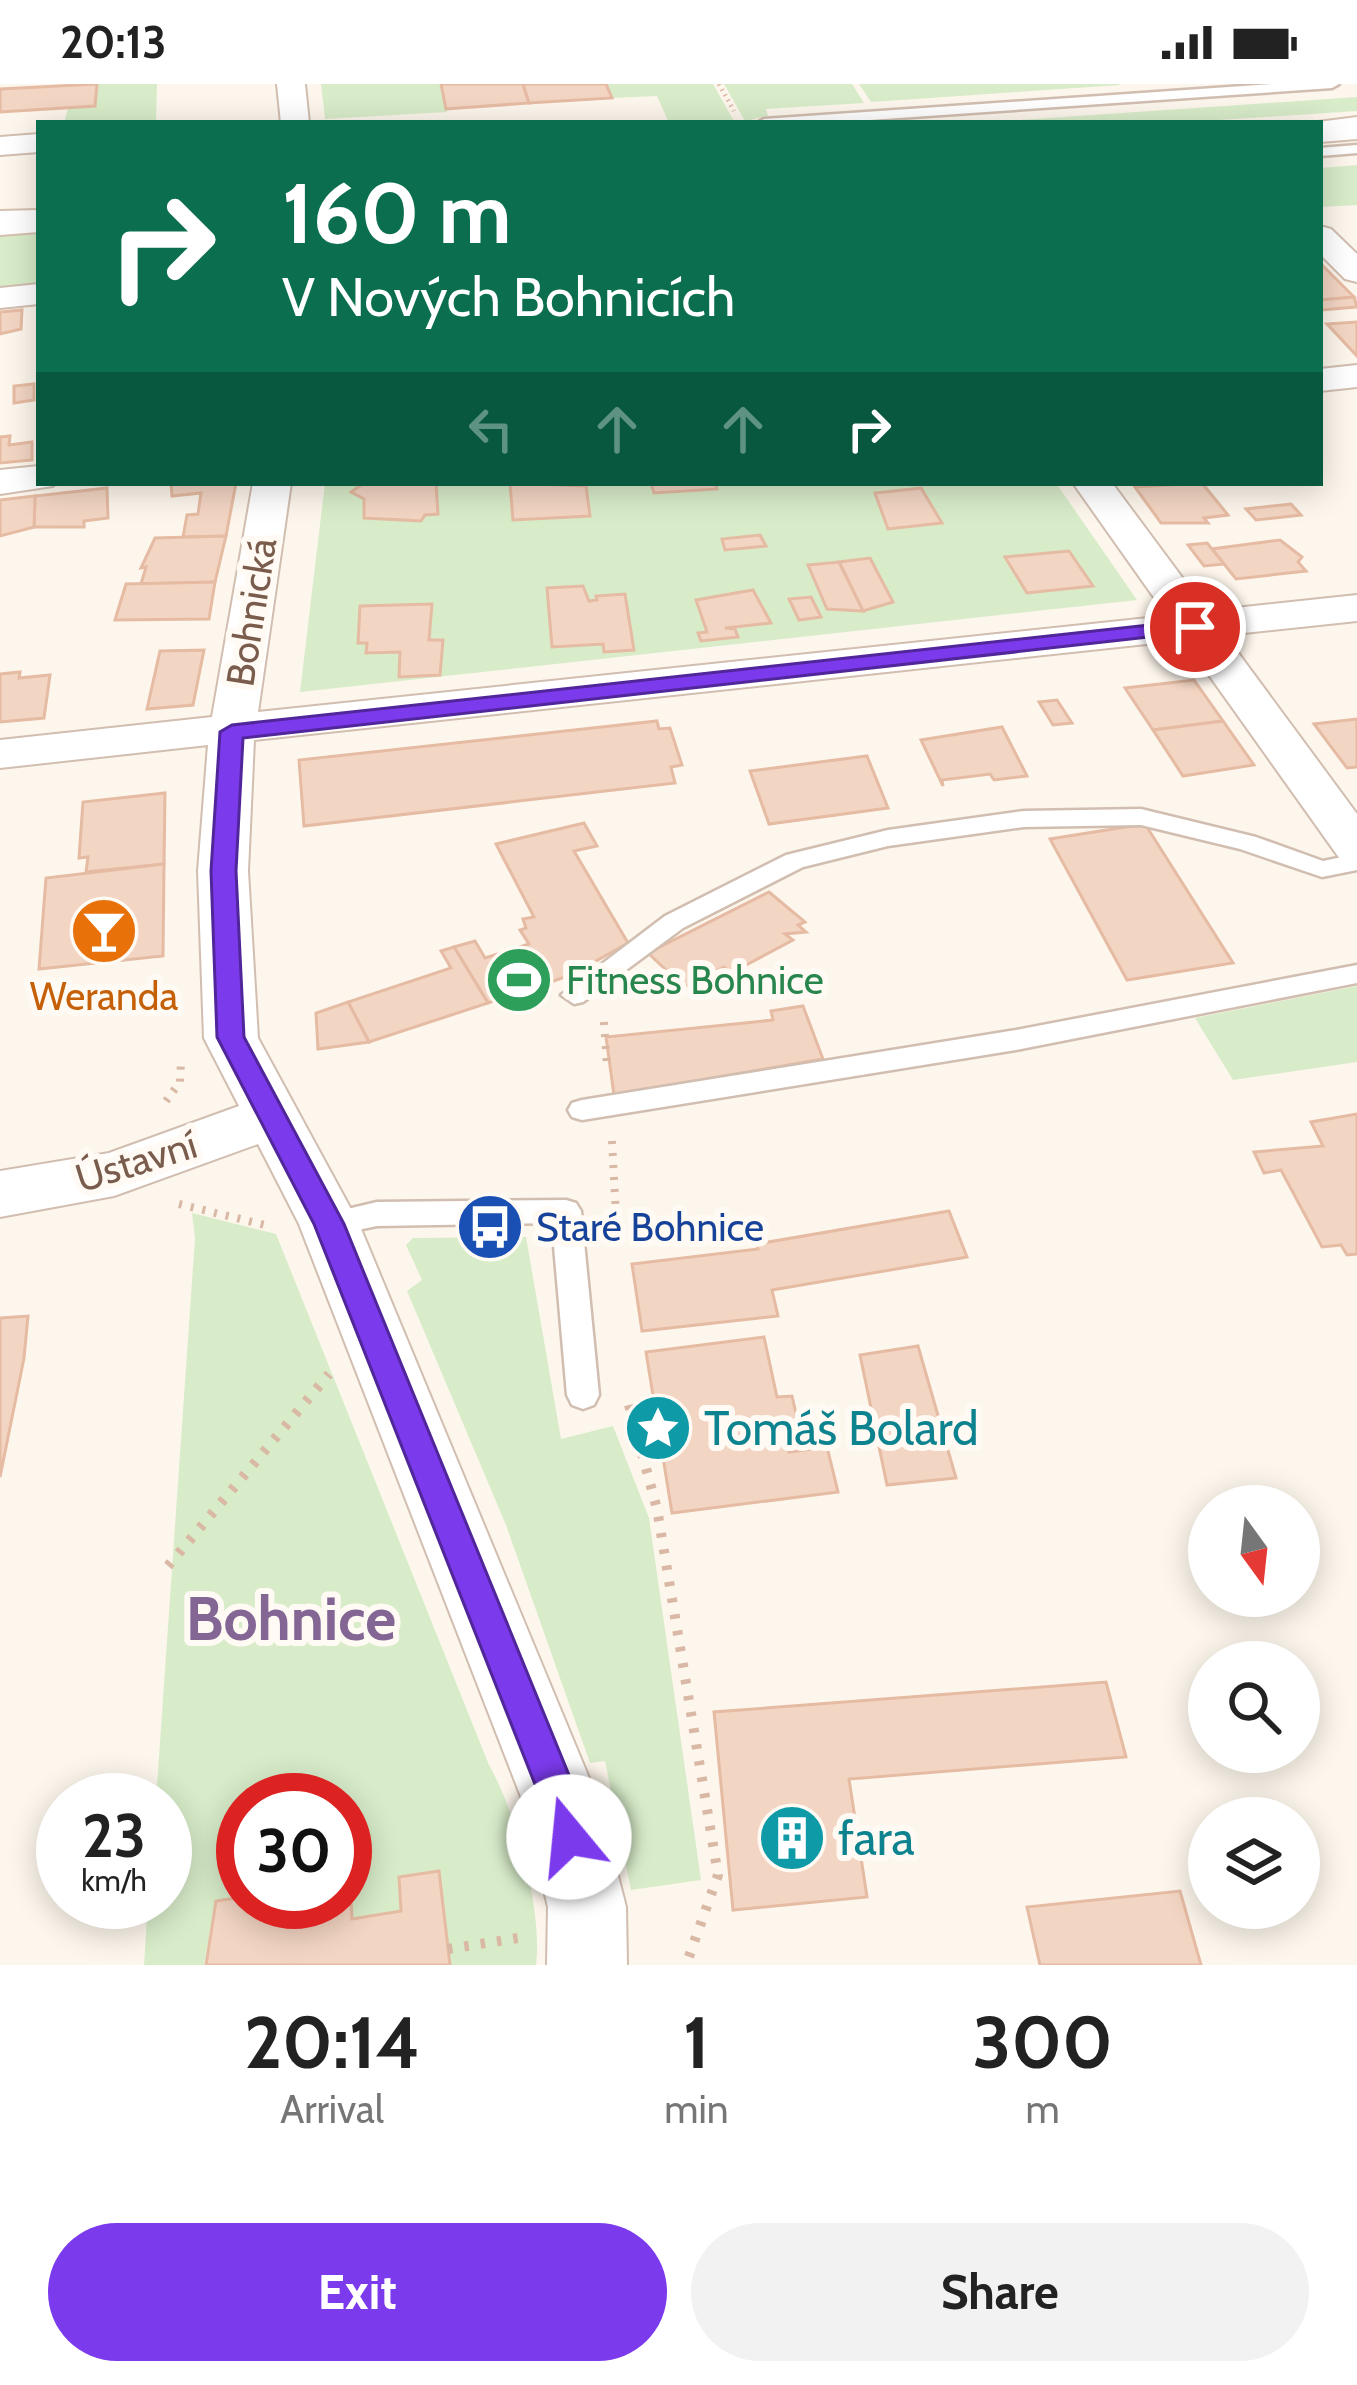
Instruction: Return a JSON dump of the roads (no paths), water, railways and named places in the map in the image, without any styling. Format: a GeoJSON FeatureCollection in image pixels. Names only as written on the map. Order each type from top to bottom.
{"type":"FeatureCollection","features":[{"type":"Feature","properties":{"kind":"street"},"geometry":{"type":"LineString","coordinates":[[291,84],[295,120]]}},
{"type":"Feature","properties":{"kind":"street"},"geometry":{"type":"LineString","coordinates":[[1323,131],[1357,128]]}},
{"type":"Feature","properties":{"kind":"street"},"geometry":{"type":"LineString","coordinates":[[0,146],[36,143]]}},
{"type":"Feature","properties":{"kind":"street"},"geometry":{"type":"LineString","coordinates":[[0,223],[36,220]]}},
{"type":"Feature","properties":{"kind":"street"},"geometry":{"type":"LineString","coordinates":[[1325,221],[1357,272]]}},
{"type":"Feature","properties":{"kind":"street"},"geometry":{"type":"LineString","coordinates":[[0,298],[36,295]]}},
{"type":"Feature","properties":{"kind":"street"},"geometry":{"type":"LineString","coordinates":[[1323,380],[1357,376]]}},
{"type":"Feature","properties":{"kind":"street"},"geometry":{"type":"LineString","coordinates":[[0,482],[36,478]]}},
{"type":"Feature","properties":{"kind":"street","name":"Bohnická"},"geometry":{"type":"LineString","coordinates":[[272,486],[232,732],[223,871],[231,1037],[329,1224],[561,1802],[587,1907],[561,1950]]}},
{"type":"Feature","properties":{"kind":"street"},"geometry":{"type":"LineString","coordinates":[[1094,486],[1357,848]]}},
{"type":"Feature","properties":{"kind":"street"},"geometry":{"type":"LineString","coordinates":[[0,754],[1357,608]]}},
{"type":"Feature","properties":{"kind":"street","name":"Ústavní"},"geometry":{"type":"LineString","coordinates":[[0,1194],[114,1174],[270,1117]]}},
{"type":"Feature","properties":{"kind":"lane"},"geometry":{"type":"LineString","coordinates":[[808,120],[1332,84]]}},
{"type":"Feature","properties":{"kind":"lane"},"geometry":{"type":"LineString","coordinates":[[1323,152],[1357,149]]}},
{"type":"Feature","properties":{"kind":"lane"},"geometry":{"type":"LineString","coordinates":[[574,995],[674,922],[795,861],[888,838],[1024,819],[1141,817],[1247,843],[1322,869],[1357,862]]}},
{"type":"Feature","properties":{"kind":"lane"},"geometry":{"type":"LineString","coordinates":[[596,1108],[1016,1040],[1357,974]]}},
{"type":"Feature","properties":{"kind":"lane"},"geometry":{"type":"LineString","coordinates":[[329,1224],[376,1214],[566,1211],[583,1395]]}},
{"type":"Feature","properties":{"kind":"place","name":"Weranda"},"geometry":{"type":"Point","coordinates":[104,931]}},
{"type":"Feature","properties":{"kind":"place","name":"Fitness Bohnice"},"geometry":{"type":"Point","coordinates":[519,980]}},
{"type":"Feature","properties":{"kind":"place","name":"Staré Bohnice"},"geometry":{"type":"Point","coordinates":[490,1227]}},
{"type":"Feature","properties":{"kind":"place","name":"Tomáš Bolard"},"geometry":{"type":"Point","coordinates":[658,1428]}},
{"type":"Feature","properties":{"kind":"place","name":"fara"},"geometry":{"type":"Point","coordinates":[792,1838]}},
{"type":"Feature","properties":{"kind":"district","name":"Bohnice"},"geometry":{"type":"Point","coordinates":[291,1618]}}]}
